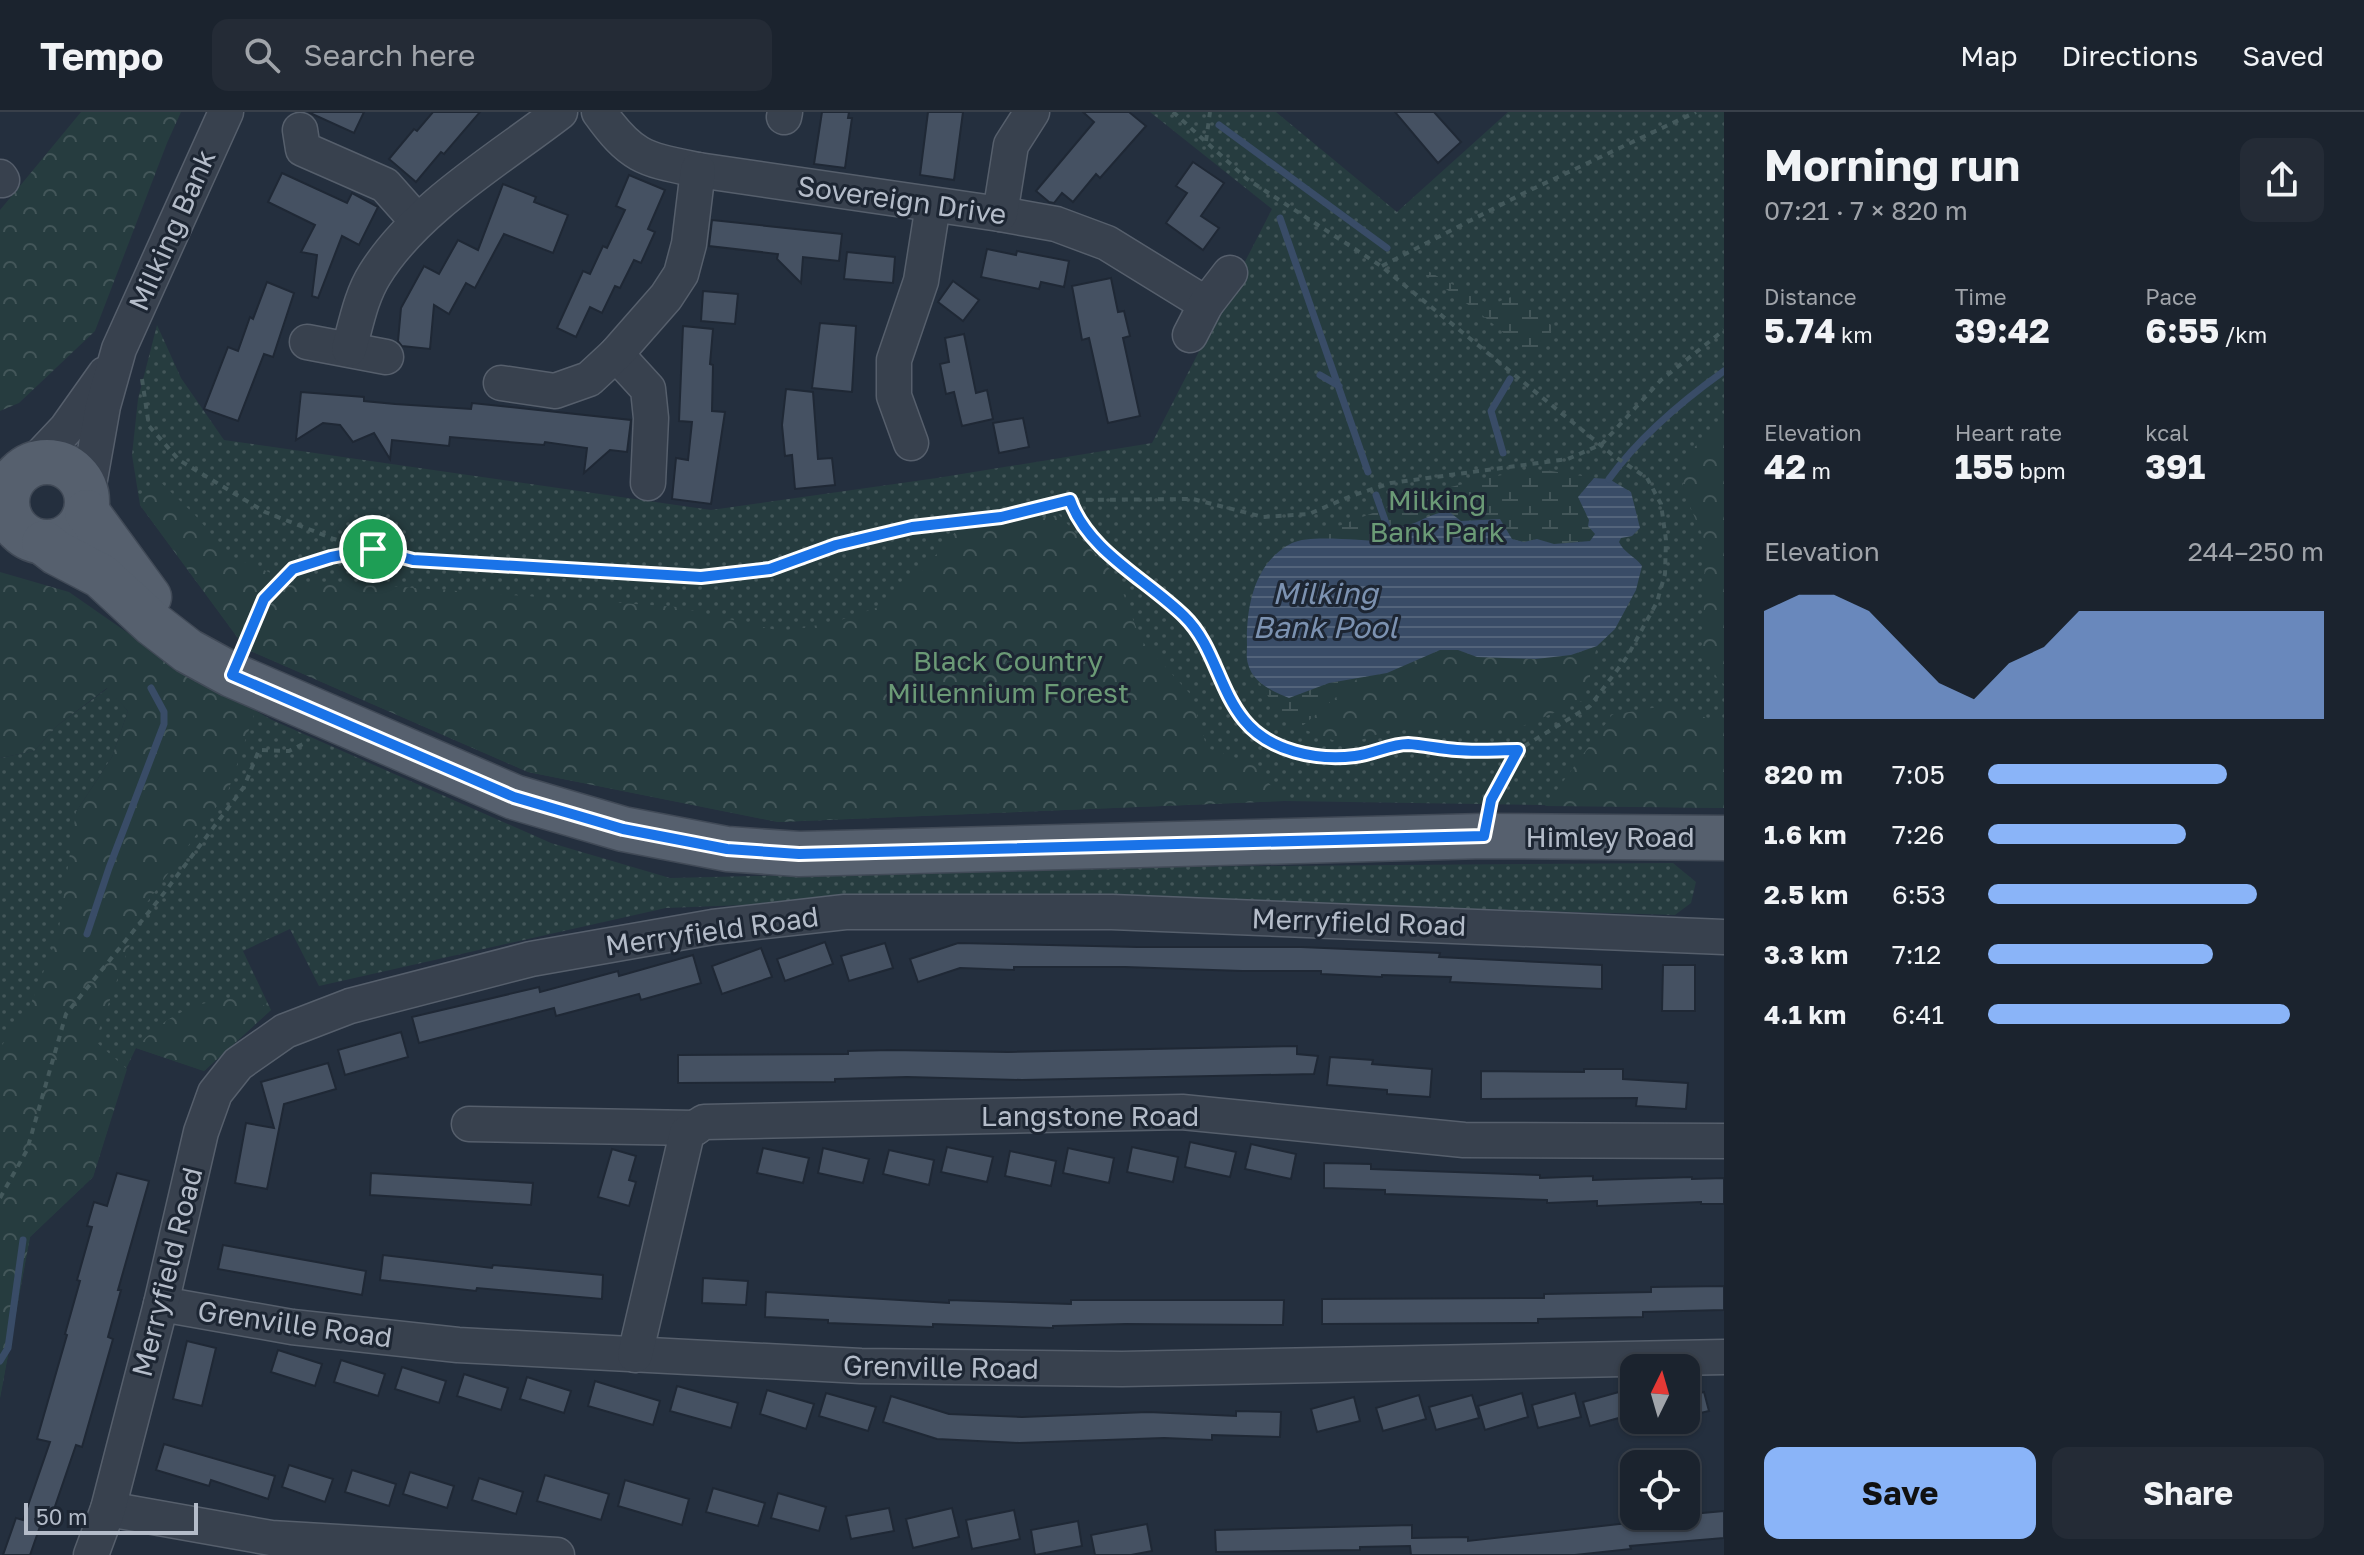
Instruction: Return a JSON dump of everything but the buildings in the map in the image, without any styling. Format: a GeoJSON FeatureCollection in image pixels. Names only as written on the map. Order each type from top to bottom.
{"type":"FeatureCollection","features":[{"type":"Feature","properties":{"kind":"main road"},"geometry":{"type":"LineString","coordinates":[[47,462],[66,466],[82,483],[87,504],[79,527],[69,537],[25,541],[7,512],[7,495],[15,477],[47,462]]}},
{"type":"Feature","properties":{"kind":"main road","name":"Himley Road"},"geometry":{"type":"LineString","coordinates":[[87,504],[148,596],[232,675]]}},
{"type":"Feature","properties":{"kind":"main road","name":"Himley Road"},"geometry":{"type":"LineString","coordinates":[[25,541],[57,553],[101,576],[153,624],[188,651],[232,675],[333,720],[514,797],[623,829],[727,849],[799,854],[1484,836],[1724,838]]}},
{"type":"Feature","properties":{"kind":"street","name":"Milking Bank"},"geometry":{"type":"LineString","coordinates":[[15,477],[66,429],[99,384],[119,349],[226,112]]}},
{"type":"Feature","properties":{"kind":"street"},"geometry":{"type":"LineString","coordinates":[[349,349],[363,299],[376,273],[417,221],[560,112]]}},
{"type":"Feature","properties":{"kind":"street","name":"Sovereign Drive"},"geometry":{"type":"LineString","coordinates":[[599,112],[630,150],[652,160],[698,170],[1056,224],[1107,243],[1206,304]]}},
{"type":"Feature","properties":{"kind":"street"},"geometry":{"type":"LineString","coordinates":[[1000,214],[1011,145],[1032,112]]}},
{"type":"Feature","properties":{"kind":"street"},"geometry":{"type":"LineString","coordinates":[[300,130],[303,149],[385,185],[417,221]]}},
{"type":"Feature","properties":{"kind":"street"},"geometry":{"type":"LineString","coordinates":[[501,383],[555,391],[589,379],[616,354],[666,297],[681,274],[689,244],[698,170]]}},
{"type":"Feature","properties":{"kind":"street"},"geometry":{"type":"LineString","coordinates":[[911,443],[894,396],[894,360],[921,281],[933,205]]}},
{"type":"Feature","properties":{"kind":"street"},"geometry":{"type":"LineString","coordinates":[[1190,335],[1206,304],[1230,273]]}},
{"type":"Feature","properties":{"kind":"street"},"geometry":{"type":"LineString","coordinates":[[307,342],[386,357]]}},
{"type":"Feature","properties":{"kind":"street","name":"Milking Bank"},"geometry":{"type":"LineString","coordinates":[[87,504],[103,406],[119,349]]}},
{"type":"Feature","properties":{"kind":"street"},"geometry":{"type":"LineString","coordinates":[[616,354],[648,389],[651,418],[648,483]]}},
{"type":"Feature","properties":{"kind":"street","name":"Merryfield Road"},"geometry":{"type":"LineString","coordinates":[[91,1555],[108,1509],[201,1132],[215,1093],[238,1064],[285,1031],[350,1006],[531,959],[713,927],[845,912],[1112,912],[1724,937]]}},
{"type":"Feature","properties":{"kind":"street","name":"Langstone Road"},"geometry":{"type":"LineString","coordinates":[[469,1124],[695,1128],[704,1122],[1182,1112],[1464,1140],[1724,1141]]}},
{"type":"Feature","properties":{"kind":"street"},"geometry":{"type":"LineString","coordinates":[[635,1355],[687,1133],[695,1128]]}},
{"type":"Feature","properties":{"kind":"street","name":"Grenville Road"},"geometry":{"type":"LineString","coordinates":[[161,1304],[292,1327],[458,1345],[861,1366],[1122,1369],[1724,1357]]}},
{"type":"Feature","properties":{"kind":"street"},"geometry":{"type":"LineString","coordinates":[[108,1509],[271,1538],[557,1555]]}},
{"type":"Feature","properties":{"kind":"path"},"geometry":{"type":"LineString","coordinates":[[1173,112],[1247,179],[1381,266],[1614,456],[1647,478],[1661,504],[1666,540],[1665,574],[1657,602],[1627,657],[1590,706],[1518,750],[1491,800],[1484,836]]}},
{"type":"Feature","properties":{"kind":"path"},"geometry":{"type":"LineString","coordinates":[[1205,141],[1210,112]]}},
{"type":"Feature","properties":{"kind":"path"},"geometry":{"type":"LineString","coordinates":[[1381,266],[1522,194],[1696,112]]}},
{"type":"Feature","properties":{"kind":"path"},"geometry":{"type":"LineString","coordinates":[[142,380],[149,426],[179,460],[265,512],[334,539],[413,560],[701,577],[770,569],[836,545],[912,527],[1001,517],[1070,500],[1193,499],[1263,517],[1309,514],[1391,483],[1568,459],[1602,444],[1661,380],[1724,330]]}},
{"type":"Feature","properties":{"kind":"path"},"geometry":{"type":"LineString","coordinates":[[1070,500],[1076,517],[1091,537],[1184,616],[1205,640],[1222,681],[1244,720],[1269,742],[1306,755],[1354,757],[1406,744],[1460,751],[1518,750]]}},
{"type":"Feature","properties":{"kind":"path"},"geometry":{"type":"LineString","coordinates":[[232,675],[264,599],[293,569],[331,557],[373,549]]}},
{"type":"Feature","properties":{"kind":"path"},"geometry":{"type":"LineString","coordinates":[[0,1198],[27,1150],[66,1014],[161,897],[244,787],[259,750],[289,751],[321,735],[333,720]]}},
{"type":"Feature","properties":{"kind":"green space"},"geometry":{"type":"Polygon","coordinates":[[[81,112],[181,112],[95,331],[19,403],[0,411],[0,210],[81,112]]]}},
{"type":"Feature","properties":{"kind":"green space","name":"Milking Bank Park"},"geometry":{"type":"Polygon","coordinates":[[[1150,112],[1276,112],[1397,212],[1508,112],[1724,112],[1724,808],[1284,801],[778,822],[528,772],[246,649],[140,505],[132,455],[138,399],[157,325],[181,378],[224,440],[711,510],[1152,443],[1272,209],[1150,112]]]}},
{"type":"Feature","properties":{"kind":"green space"},"geometry":{"type":"Polygon","coordinates":[[[1426,270],[1492,306],[1512,297],[1524,298],[1529,301],[1535,315],[1543,317],[1551,325],[1548,342],[1541,349],[1524,354],[1489,320],[1423,273],[1426,270]]]}},
{"type":"Feature","properties":{"kind":"green space"},"geometry":{"type":"Polygon","coordinates":[[[1724,425],[1724,684],[1703,654],[1705,541],[1682,488],[1693,448],[1724,425]]]}},
{"type":"Feature","properties":{"kind":"green space"},"geometry":{"type":"Polygon","coordinates":[[[1545,470],[1594,478],[1578,497],[1595,534],[1590,541],[1554,544],[1537,539],[1524,542],[1512,539],[1499,519],[1461,521],[1431,513],[1385,541],[1330,539],[1297,542],[1425,493],[1502,475],[1545,470]]]}},
{"type":"Feature","properties":{"kind":"green space","name":"Black Country Millennium Forest"},"geometry":{"type":"Polygon","coordinates":[[[154,476],[195,515],[230,556],[295,583],[388,586],[677,607],[780,631],[832,623],[887,604],[923,570],[956,531],[1059,515],[1117,577],[1141,640],[1191,695],[1207,748],[1253,764],[1284,801],[778,822],[528,772],[246,649],[140,505],[154,476]]]}},
{"type":"Feature","properties":{"kind":"green space"},"geometry":{"type":"Polygon","coordinates":[[[0,572],[69,592],[151,649],[255,712],[228,791],[143,908],[95,1041],[127,1069],[93,1177],[30,1237],[0,1398],[0,1048],[30,1006],[58,935],[76,812],[112,757],[128,711],[107,688],[58,725],[34,751],[0,758],[0,572]]]}},
{"type":"Feature","properties":{"kind":"green space"},"geometry":{"type":"Polygon","coordinates":[[[1597,646],[1584,700],[1516,729],[1402,726],[1346,745],[1300,728],[1358,678],[1387,673],[1440,650],[1458,650],[1477,657],[1498,657],[1571,655],[1597,646]]]}},
{"type":"Feature","properties":{"kind":"green space"},"geometry":{"type":"Polygon","coordinates":[[[193,675],[272,720],[551,843],[670,878],[1118,867],[1673,863],[1696,882],[1691,903],[1675,915],[1375,906],[824,902],[666,908],[319,986],[290,929],[243,951],[271,1010],[204,1071],[136,1048],[126,1069],[93,1177],[30,1237],[0,1398],[0,758],[34,751],[58,725],[108,688],[128,711],[112,757],[76,812],[193,675]]]}},
{"type":"Feature","properties":{"kind":"green space"},"geometry":{"type":"Polygon","coordinates":[[[1358,678],[1300,728],[1278,712],[1259,682],[1289,698],[1329,683],[1358,678]]]}},
{"type":"Feature","properties":{"kind":"green space"},"geometry":{"type":"Polygon","coordinates":[[[1669,705],[1724,724],[1724,808],[1545,806],[1612,715],[1669,705]]]}},
{"type":"Feature","properties":{"kind":"green space"},"geometry":{"type":"Polygon","coordinates":[[[225,998],[253,999],[271,1010],[204,1071],[136,1048],[156,1028],[176,1015],[225,998]]]}},
{"type":"Feature","properties":{"kind":"water","name":"Milking Bank Pool"},"geometry":{"type":"Polygon","coordinates":[[[1594,478],[1609,479],[1631,492],[1640,528],[1619,542],[1642,566],[1636,590],[1615,629],[1597,646],[1571,655],[1536,659],[1477,657],[1458,650],[1440,650],[1387,673],[1329,683],[1289,698],[1264,686],[1250,671],[1247,630],[1255,587],[1269,562],[1292,543],[1323,538],[1384,541],[1387,526],[1404,526],[1448,511],[1461,521],[1500,519],[1512,539],[1524,542],[1537,539],[1554,544],[1590,541],[1595,534],[1588,526],[1589,520],[1578,497],[1594,478]]]}},
{"type":"Feature","properties":{"kind":"waterway"},"geometry":{"type":"LineString","coordinates":[[1219,125],[1387,248]]}},
{"type":"Feature","properties":{"kind":"waterway"},"geometry":{"type":"LineString","coordinates":[[1280,218],[1368,472]]}},
{"type":"Feature","properties":{"kind":"waterway"},"geometry":{"type":"LineString","coordinates":[[1609,479],[1662,420],[1724,371]]}},
{"type":"Feature","properties":{"kind":"waterway"},"geometry":{"type":"LineString","coordinates":[[1320,375],[1339,386]]}},
{"type":"Feature","properties":{"kind":"waterway"},"geometry":{"type":"LineString","coordinates":[[1503,453],[1491,411],[1510,379]]}},
{"type":"Feature","properties":{"kind":"waterway"},"geometry":{"type":"LineString","coordinates":[[1376,495],[1387,526]]}},
{"type":"Feature","properties":{"kind":"waterway"},"geometry":{"type":"LineString","coordinates":[[87,934],[164,724],[164,712],[151,688]]}},
{"type":"Feature","properties":{"kind":"waterway"},"geometry":{"type":"LineString","coordinates":[[0,1361],[8,1348],[23,1240]]}},
{"type":"Feature","properties":{"kind":"route"},"geometry":{"type":"LineString","coordinates":[[1070,500],[1076,517],[1091,537],[1184,616],[1205,640],[1222,681],[1244,720],[1269,742],[1306,755],[1354,757],[1406,744],[1460,751],[1518,750],[1491,800],[1484,836],[799,854],[727,849],[623,829],[514,797],[232,675],[264,599],[293,569],[331,557],[373,549],[413,560],[701,577],[770,569],[836,545],[912,527],[1001,517],[1070,500]]}}]}
